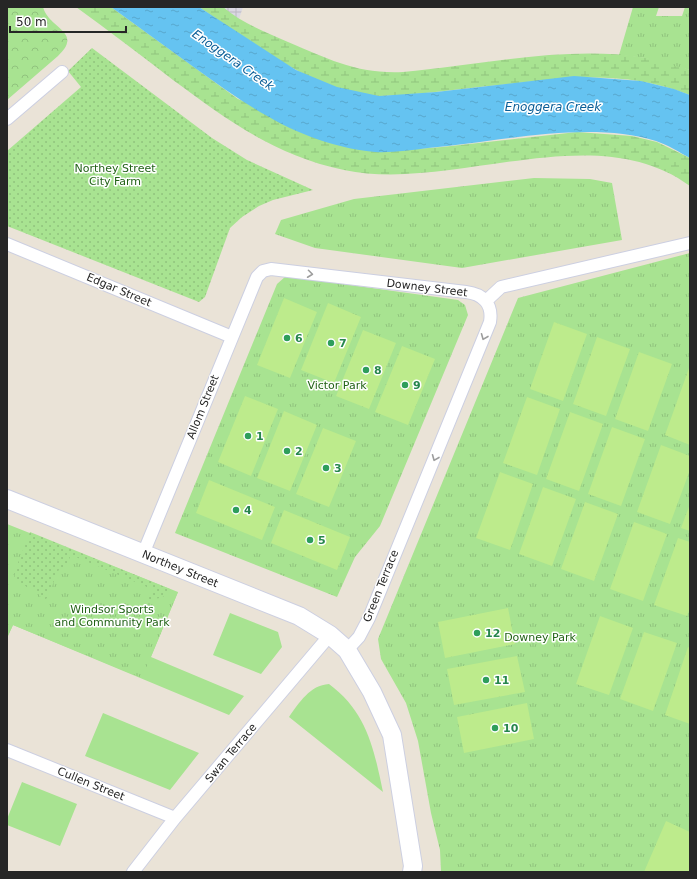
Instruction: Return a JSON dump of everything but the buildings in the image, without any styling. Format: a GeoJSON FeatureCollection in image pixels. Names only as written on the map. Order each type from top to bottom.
{"type":"FeatureCollection","features":[{"type":"Feature","properties":{"kind":"street"},"geometry":{"type":"LineString","coordinates":[[7,119],[62,72]]}},
{"type":"Feature","properties":{"kind":"street"},"geometry":{"type":"LineString","coordinates":[[486,301],[501,287],[690,243]]}},
{"type":"Feature","properties":{"kind":"street","name":"Edgar Street"},"geometry":{"type":"LineString","coordinates":[[7,244],[232,337]]}},
{"type":"Feature","properties":{"kind":"street","name":"Downey Street"},"geometry":{"type":"LineString","coordinates":[[271,270],[474,293],[481,296],[486,301]]}},
{"type":"Feature","properties":{"kind":"street","name":"Allom Street"},"geometry":{"type":"LineString","coordinates":[[143,554],[257,277],[263,271],[271,270]]}},
{"type":"Feature","properties":{"kind":"street","name":"Green Terrace"},"geometry":{"type":"LineString","coordinates":[[347,650],[359,637],[369,618],[490,322],[490,308],[486,301]]}},
{"type":"Feature","properties":{"kind":"street","name":"Northey Street"},"geometry":{"type":"LineString","coordinates":[[7,499],[299,616],[330,635],[347,650]]}},
{"type":"Feature","properties":{"kind":"street","name":"Swan Terrace"},"geometry":{"type":"LineString","coordinates":[[133,872],[175,818],[330,635]]}},
{"type":"Feature","properties":{"kind":"street"},"geometry":{"type":"LineString","coordinates":[[347,650],[372,692],[392,736],[413,866],[412,872]]}},
{"type":"Feature","properties":{"kind":"street","name":"Cullen Street"},"geometry":{"type":"LineString","coordinates":[[7,750],[175,818]]}},
{"type":"Feature","properties":{"kind":"shaded area"},"geometry":{"type":"Polygon","coordinates":[[[223,7],[243,7],[239,19],[233,16],[223,7]]]}},
{"type":"Feature","properties":{"kind":"green space"},"geometry":{"type":"Polygon","coordinates":[[[7,7],[43,7],[46,14],[66,36],[67,41],[65,48],[58,56],[7,100],[7,7]]]}},
{"type":"Feature","properties":{"kind":"green space"},"geometry":{"type":"Polygon","coordinates":[[[76,7],[111,7],[238,99],[376,152],[442,147],[577,132],[632,136],[657,142],[690,158],[690,186],[652,166],[611,157],[567,156],[522,160],[431,172],[386,174],[344,170],[319,164],[274,146],[233,123],[76,7]]]}},
{"type":"Feature","properties":{"kind":"green space"},"geometry":{"type":"Polygon","coordinates":[[[199,7],[223,7],[230,13],[262,31],[343,64],[371,71],[403,72],[548,55],[622,55],[657,60],[690,70],[690,95],[667,87],[645,82],[601,78],[556,79],[404,95],[380,96],[356,93],[332,86],[285,64],[199,7]]]}},
{"type":"Feature","properties":{"kind":"green space"},"geometry":{"type":"Polygon","coordinates":[[[633,7],[659,7],[656,16],[682,16],[685,7],[690,7],[690,70],[645,58],[619,55],[633,7]]]}},
{"type":"Feature","properties":{"kind":"green space","name":"Northey Street City Farm"},"geometry":{"type":"Polygon","coordinates":[[[92,48],[212,138],[247,160],[313,190],[273,200],[259,206],[242,217],[230,228],[205,297],[199,302],[7,226],[7,151],[81,87],[68,71],[92,48]]]}},
{"type":"Feature","properties":{"kind":"green space"},"geometry":{"type":"Polygon","coordinates":[[[534,178],[590,179],[612,183],[622,240],[462,268],[315,248],[275,234],[281,220],[354,199],[534,178]]]}},
{"type":"Feature","properties":{"kind":"green space","name":"Downey Park"},"geometry":{"type":"Polygon","coordinates":[[[690,253],[690,872],[441,872],[440,850],[431,813],[418,741],[406,703],[381,659],[378,639],[518,298],[690,253]]]}},
{"type":"Feature","properties":{"kind":"green space","name":"Victor Park"},"geometry":{"type":"Polygon","coordinates":[[[286,276],[458,300],[465,305],[468,315],[380,526],[355,557],[337,597],[175,533],[277,284],[286,276]]]}},
{"type":"Feature","properties":{"kind":"green space","name":"6"},"geometry":{"type":"Polygon","coordinates":[[[284,298],[317,312],[290,378],[257,365],[284,298]]]}},
{"type":"Feature","properties":{"kind":"green space","name":"7"},"geometry":{"type":"Polygon","coordinates":[[[328,303],[361,317],[334,383],[301,370],[328,303]]]}},
{"type":"Feature","properties":{"kind":"green space"},"geometry":{"type":"Polygon","coordinates":[[[554,322],[587,334],[563,401],[530,389],[554,322]]]}},
{"type":"Feature","properties":{"kind":"green space","name":"8"},"geometry":{"type":"Polygon","coordinates":[[[363,330],[396,343],[369,409],[336,396],[363,330]]]}},
{"type":"Feature","properties":{"kind":"green space"},"geometry":{"type":"Polygon","coordinates":[[[597,337],[630,349],[606,416],[573,404],[597,337]]]}},
{"type":"Feature","properties":{"kind":"green space","name":"9"},"geometry":{"type":"Polygon","coordinates":[[[402,346],[435,359],[408,425],[375,412],[402,346]]]}},
{"type":"Feature","properties":{"kind":"green space"},"geometry":{"type":"Polygon","coordinates":[[[639,352],[672,364],[648,431],[615,419],[639,352]]]}},
{"type":"Feature","properties":{"kind":"green space"},"geometry":{"type":"Polygon","coordinates":[[[689,368],[690,369],[690,445],[665,435],[689,368]]]}},
{"type":"Feature","properties":{"kind":"green space","name":"1"},"geometry":{"type":"Polygon","coordinates":[[[245,396],[278,409],[251,476],[218,462],[245,396]]]}},
{"type":"Feature","properties":{"kind":"green space"},"geometry":{"type":"Polygon","coordinates":[[[527,397],[560,409],[537,475],[503,463],[527,397]]]}},
{"type":"Feature","properties":{"kind":"green space","name":"2"},"geometry":{"type":"Polygon","coordinates":[[[284,411],[317,425],[290,491],[257,478],[284,411]]]}},
{"type":"Feature","properties":{"kind":"green space"},"geometry":{"type":"Polygon","coordinates":[[[570,412],[603,424],[579,491],[546,479],[570,412]]]}},
{"type":"Feature","properties":{"kind":"green space"},"geometry":{"type":"Polygon","coordinates":[[[612,427],[645,439],[621,506],[588,494],[612,427]]]}},
{"type":"Feature","properties":{"kind":"green space","name":"3"},"geometry":{"type":"Polygon","coordinates":[[[323,428],[356,441],[329,507],[296,494],[323,428]]]}},
{"type":"Feature","properties":{"kind":"green space"},"geometry":{"type":"Polygon","coordinates":[[[661,445],[690,456],[690,470],[670,524],[637,512],[661,445]]]}},
{"type":"Feature","properties":{"kind":"green space"},"geometry":{"type":"Polygon","coordinates":[[[500,472],[533,484],[510,550],[476,538],[500,472]]]}},
{"type":"Feature","properties":{"kind":"green space","name":"4"},"geometry":{"type":"Polygon","coordinates":[[[209,480],[275,507],[262,540],[196,513],[209,480]]]}},
{"type":"Feature","properties":{"kind":"green space"},"geometry":{"type":"Polygon","coordinates":[[[543,487],[576,499],[552,566],[519,554],[543,487]]]}},
{"type":"Feature","properties":{"kind":"green space"},"geometry":{"type":"Polygon","coordinates":[[[585,502],[618,514],[594,581],[561,569],[585,502]]]}},
{"type":"Feature","properties":{"kind":"green space"},"geometry":{"type":"Polygon","coordinates":[[[690,504],[690,531],[681,528],[690,504]]]}},
{"type":"Feature","properties":{"kind":"green space","name":"5"},"geometry":{"type":"Polygon","coordinates":[[[284,510],[350,537],[337,570],[271,543],[284,510]]]}},
{"type":"Feature","properties":{"kind":"green space"},"geometry":{"type":"Polygon","coordinates":[[[634,522],[667,534],[643,601],[610,589],[634,522]]]}},
{"type":"Feature","properties":{"kind":"green space","name":"Windsor Sports and Community Park"},"geometry":{"type":"Polygon","coordinates":[[[7,524],[178,592],[142,678],[13,625],[7,638],[7,524]]]}},
{"type":"Feature","properties":{"kind":"green space"},"geometry":{"type":"Polygon","coordinates":[[[30,532],[170,589],[164,596],[148,600],[152,589],[71,555],[65,569],[60,567],[47,598],[43,601],[37,591],[16,582],[14,573],[30,532]]]}},
{"type":"Feature","properties":{"kind":"green space"},"geometry":{"type":"Polygon","coordinates":[[[678,538],[690,542],[690,608],[687,616],[654,605],[678,538]]]}},
{"type":"Feature","properties":{"kind":"green space"},"geometry":{"type":"Polygon","coordinates":[[[178,592],[151,657],[244,696],[229,715],[13,625],[7,638],[7,621],[178,592]]]}},
{"type":"Feature","properties":{"kind":"green space","name":"12"},"geometry":{"type":"Polygon","coordinates":[[[508,608],[515,644],[445,658],[438,622],[508,608]]]}},
{"type":"Feature","properties":{"kind":"green space"},"geometry":{"type":"Polygon","coordinates":[[[230,613],[278,632],[282,647],[261,674],[213,655],[230,613]]]}},
{"type":"Feature","properties":{"kind":"green space"},"geometry":{"type":"Polygon","coordinates":[[[600,616],[633,628],[609,695],[576,684],[600,616]]]}},
{"type":"Feature","properties":{"kind":"green space"},"geometry":{"type":"Polygon","coordinates":[[[644,632],[677,643],[653,711],[620,699],[644,632]]]}},
{"type":"Feature","properties":{"kind":"green space"},"geometry":{"type":"Polygon","coordinates":[[[688,647],[690,648],[690,724],[665,715],[688,647]]]}},
{"type":"Feature","properties":{"kind":"green space","name":"11"},"geometry":{"type":"Polygon","coordinates":[[[517,656],[525,692],[454,705],[447,669],[517,656]]]}},
{"type":"Feature","properties":{"kind":"green space"},"geometry":{"type":"Polygon","coordinates":[[[329,684],[342,695],[352,707],[367,732],[376,761],[383,792],[289,717],[311,691],[322,685],[329,684]]]}},
{"type":"Feature","properties":{"kind":"green space","name":"10"},"geometry":{"type":"Polygon","coordinates":[[[527,703],[534,739],[464,753],[457,717],[527,703]]]}},
{"type":"Feature","properties":{"kind":"green space"},"geometry":{"type":"Polygon","coordinates":[[[103,713],[199,753],[170,790],[85,756],[103,713]]]}},
{"type":"Feature","properties":{"kind":"green space"},"geometry":{"type":"Polygon","coordinates":[[[22,782],[77,804],[60,846],[7,825],[7,819],[22,782]]]}},
{"type":"Feature","properties":{"kind":"green space"},"geometry":{"type":"Polygon","coordinates":[[[666,821],[690,832],[690,872],[644,872],[666,821]]]}},
{"type":"Feature","properties":{"kind":"water","name":"Enoggera Creek"},"geometry":{"type":"Polygon","coordinates":[[[111,7],[199,7],[296,70],[337,87],[379,96],[436,92],[574,76],[641,81],[674,89],[690,95],[690,158],[656,141],[630,135],[602,132],[543,134],[395,152],[375,152],[325,142],[279,123],[258,111],[216,83],[111,7]]]}},
{"type":"Feature","properties":{"kind":"place","name":"6"},"geometry":{"type":"Point","coordinates":[287,338]}},
{"type":"Feature","properties":{"kind":"place","name":"7"},"geometry":{"type":"Point","coordinates":[331,343]}},
{"type":"Feature","properties":{"kind":"place","name":"8"},"geometry":{"type":"Point","coordinates":[366,370]}},
{"type":"Feature","properties":{"kind":"place","name":"9"},"geometry":{"type":"Point","coordinates":[405,385]}},
{"type":"Feature","properties":{"kind":"place","name":"1"},"geometry":{"type":"Point","coordinates":[248,436]}},
{"type":"Feature","properties":{"kind":"place","name":"2"},"geometry":{"type":"Point","coordinates":[287,451]}},
{"type":"Feature","properties":{"kind":"place","name":"3"},"geometry":{"type":"Point","coordinates":[326,468]}},
{"type":"Feature","properties":{"kind":"place","name":"4"},"geometry":{"type":"Point","coordinates":[236,510]}},
{"type":"Feature","properties":{"kind":"place","name":"5"},"geometry":{"type":"Point","coordinates":[310,540]}},
{"type":"Feature","properties":{"kind":"place","name":"12"},"geometry":{"type":"Point","coordinates":[477,633]}},
{"type":"Feature","properties":{"kind":"place","name":"11"},"geometry":{"type":"Point","coordinates":[486,680]}},
{"type":"Feature","properties":{"kind":"place","name":"10"},"geometry":{"type":"Point","coordinates":[495,728]}}]}
